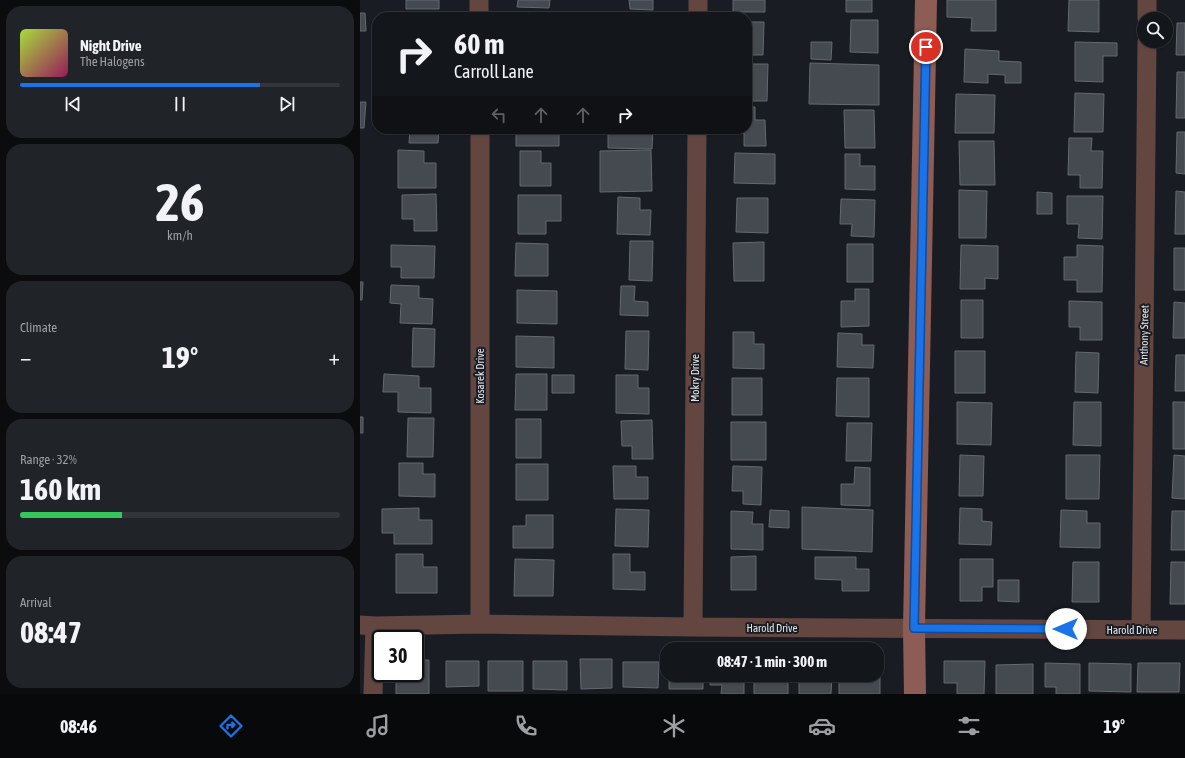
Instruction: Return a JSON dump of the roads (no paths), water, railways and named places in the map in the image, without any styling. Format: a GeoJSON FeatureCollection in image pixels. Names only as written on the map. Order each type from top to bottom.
{"type":"FeatureCollection","features":[{"type":"Feature","properties":{"kind":"street"},"geometry":{"type":"LineString","coordinates":[[479,0],[479,12]]}},
{"type":"Feature","properties":{"kind":"street"},"geometry":{"type":"LineString","coordinates":[[698,0],[698,12]]}},
{"type":"Feature","properties":{"kind":"street"},"geometry":{"type":"LineString","coordinates":[[915,694],[914,628],[926,0]]}},
{"type":"Feature","properties":{"kind":"street"},"geometry":{"type":"LineString","coordinates":[[1147,0],[1147,12]]}},
{"type":"Feature","properties":{"kind":"street","name":"Anthony Street"},"geometry":{"type":"LineString","coordinates":[[1141,630],[1147,48]]}},
{"type":"Feature","properties":{"kind":"street","name":"Kosarek Drive"},"geometry":{"type":"LineString","coordinates":[[480,134],[480,624]]}},
{"type":"Feature","properties":{"kind":"street","name":"Mokry Drive"},"geometry":{"type":"LineString","coordinates":[[693,627],[697,134]]}},
{"type":"Feature","properties":{"kind":"street","name":"Harold Drive"},"geometry":{"type":"LineString","coordinates":[[367,625],[480,624],[1185,630]]}},
{"type":"Feature","properties":{"kind":"street"},"geometry":{"type":"LineString","coordinates":[[367,625],[373,694]]}}]}
